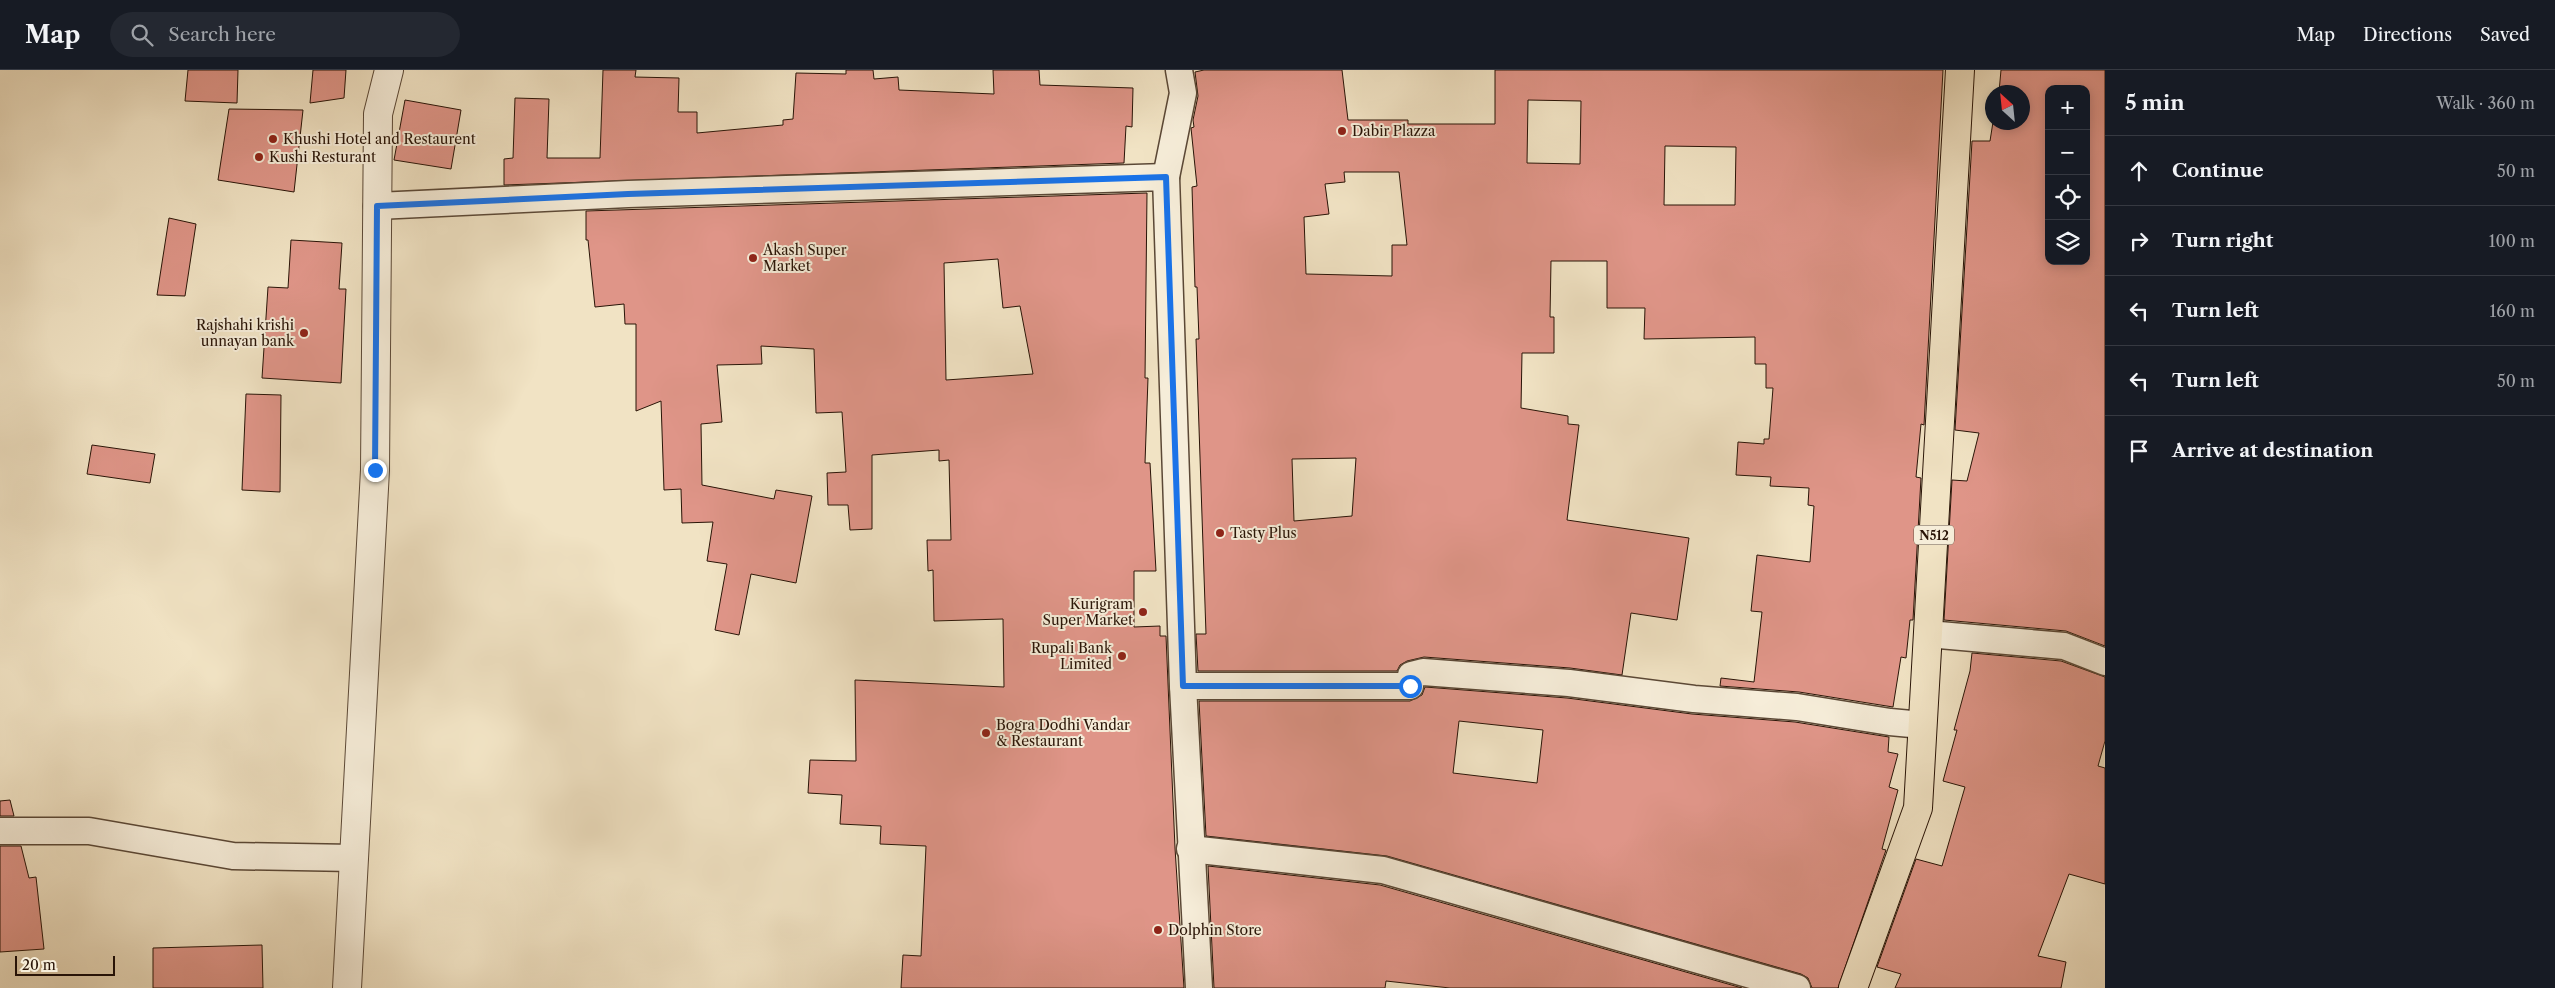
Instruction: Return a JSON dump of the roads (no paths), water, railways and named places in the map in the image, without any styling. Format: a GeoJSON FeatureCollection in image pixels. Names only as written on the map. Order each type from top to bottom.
{"type":"FeatureCollection","features":[{"type":"Feature","properties":{"kind":"highway","name":"N512"},"geometry":{"type":"LineString","coordinates":[[1853,988],[1918,808],[1960,70]]}},
{"type":"Feature","properties":{"kind":"street"},"geometry":{"type":"LineString","coordinates":[[347,988],[375,470],[378,114],[389,70]]}},
{"type":"Feature","properties":{"kind":"street"},"geometry":{"type":"LineString","coordinates":[[1179,70],[1183,93],[1166,177],[1183,686],[1190,849],[1199,988]]}},
{"type":"Feature","properties":{"kind":"street"},"geometry":{"type":"LineString","coordinates":[[377,206],[638,193],[1166,177]]}},
{"type":"Feature","properties":{"kind":"street"},"geometry":{"type":"LineString","coordinates":[[1928,634],[2064,646],[2105,662]]}},
{"type":"Feature","properties":{"kind":"street"},"geometry":{"type":"LineString","coordinates":[[1183,686],[1410,686],[1411,675],[1423,672],[1569,683],[1694,699],[1797,707],[1890,722],[1922,724]]}},
{"type":"Feature","properties":{"kind":"street"},"geometry":{"type":"LineString","coordinates":[[0,831],[89,831],[233,856],[354,858]]}},
{"type":"Feature","properties":{"kind":"street"},"geometry":{"type":"LineString","coordinates":[[1190,849],[1383,870],[1797,988]]}},
{"type":"Feature","properties":{"kind":"place","name":"Dabir Plazza"},"geometry":{"type":"Point","coordinates":[1342,131]}},
{"type":"Feature","properties":{"kind":"place","name":"Khushi Hotel and Restaurent"},"geometry":{"type":"Point","coordinates":[273,139]}},
{"type":"Feature","properties":{"kind":"place","name":"Kushi Resturant"},"geometry":{"type":"Point","coordinates":[259,157]}},
{"type":"Feature","properties":{"kind":"place","name":"Akash Super Market"},"geometry":{"type":"Point","coordinates":[753,258]}},
{"type":"Feature","properties":{"kind":"place","name":"Rajshahi krishi unnayan bank"},"geometry":{"type":"Point","coordinates":[304,333]}},
{"type":"Feature","properties":{"kind":"place","name":"Tasty Plus"},"geometry":{"type":"Point","coordinates":[1220,533]}},
{"type":"Feature","properties":{"kind":"place","name":"Kurigram Super Market"},"geometry":{"type":"Point","coordinates":[1143,612]}},
{"type":"Feature","properties":{"kind":"place","name":"Rupali Bank Limited"},"geometry":{"type":"Point","coordinates":[1122,656]}},
{"type":"Feature","properties":{"kind":"place","name":"Bogra Dodhi Vandar & Restaurant"},"geometry":{"type":"Point","coordinates":[986,733]}},
{"type":"Feature","properties":{"kind":"place","name":"Dolphin Store"},"geometry":{"type":"Point","coordinates":[1158,930]}}]}
